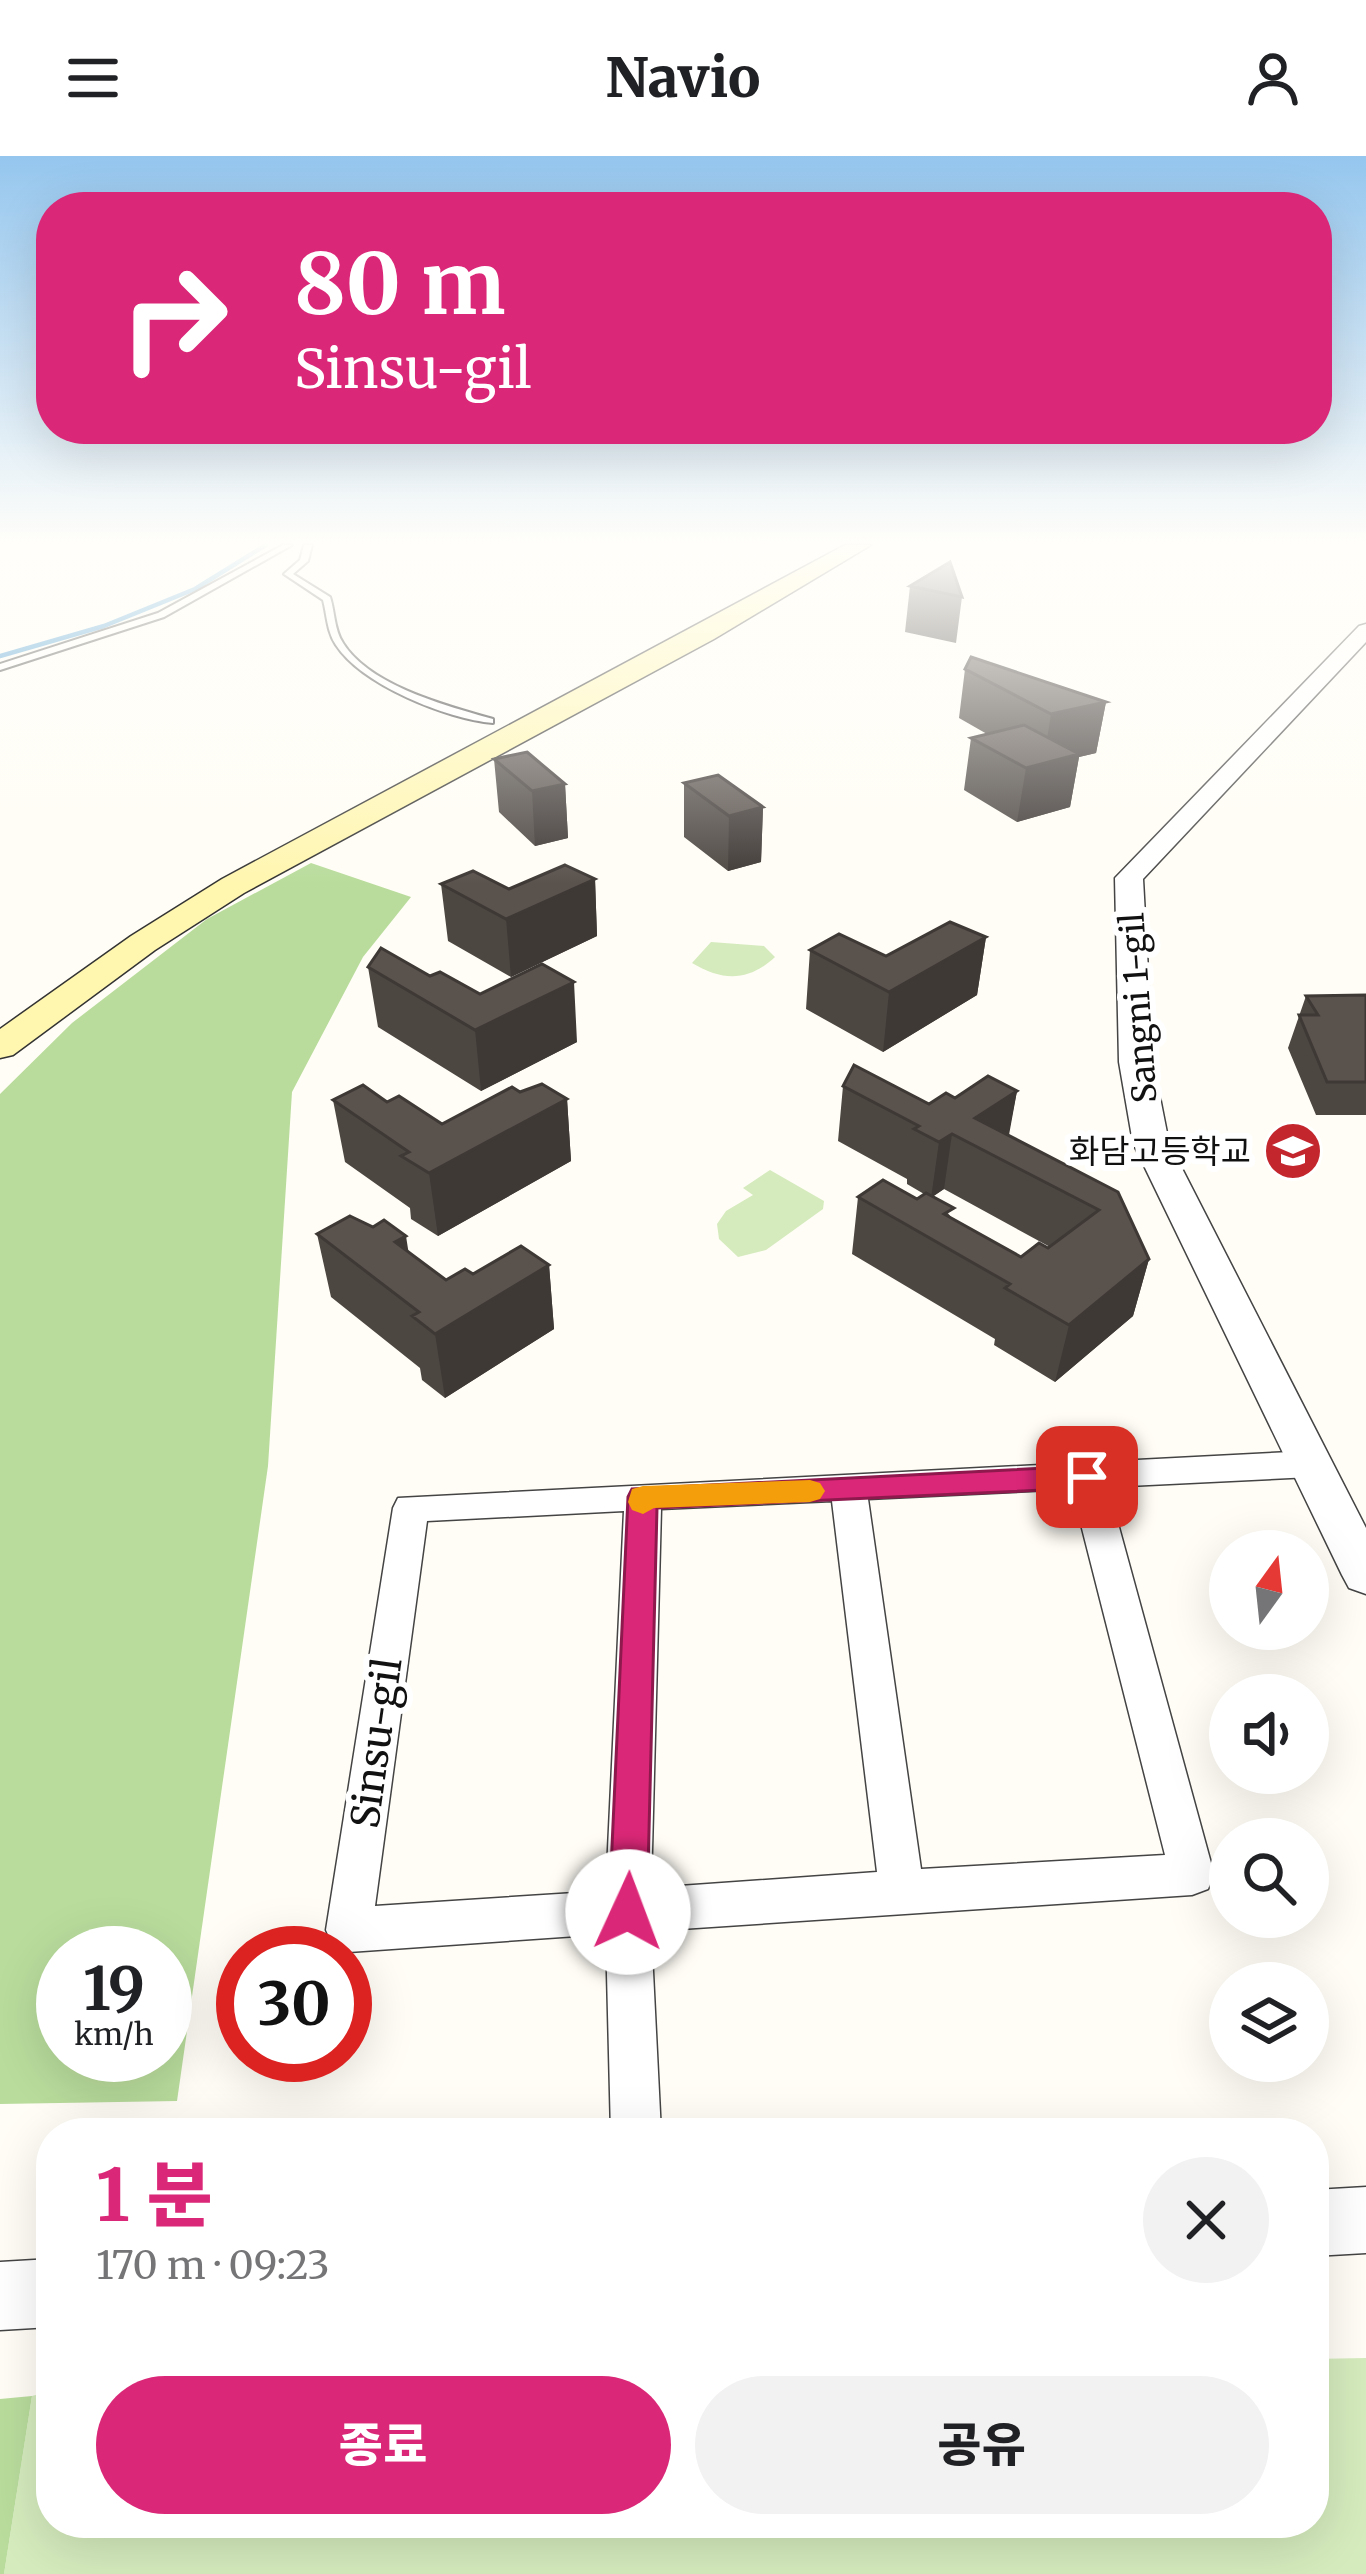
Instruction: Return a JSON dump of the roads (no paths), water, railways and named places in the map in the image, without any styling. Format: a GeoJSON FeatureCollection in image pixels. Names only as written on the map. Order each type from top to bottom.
{"type":"FeatureCollection","features":[{"type":"Feature","properties":{"kind":"main road"},"geometry":{"type":"LineString","coordinates":[[0,1016],[96,946],[209,877],[490,721],[618,658]]}},
{"type":"Feature","properties":{"kind":"main road"},"geometry":{"type":"LineString","coordinates":[[0,1047],[125,953],[234,885],[657,658]]}},
{"type":"Feature","properties":{"kind":"street","name":"Sangni 1-gil"},"geometry":{"type":"LineString","coordinates":[[1339,658],[1129,878],[1136,1062],[1151,1142],[1366,1575]]}},
{"type":"Feature","properties":{"kind":"street","name":"Sinsu-gil"},"geometry":{"type":"LineString","coordinates":[[1087,1477],[1192,1874],[902,1888],[349,1930],[411,1508],[1311,1464]]}},
{"type":"Feature","properties":{"kind":"street"},"geometry":{"type":"LineString","coordinates":[[848,1490],[902,1888]]}},
{"type":"Feature","properties":{"kind":"street"},"geometry":{"type":"LineString","coordinates":[[635,2118],[628,1912],[643,1497]]}},
{"type":"Feature","properties":{"kind":"street"},"geometry":{"type":"LineString","coordinates":[[1329,2222],[1366,2220]]}},
{"type":"Feature","properties":{"kind":"street"},"geometry":{"type":"LineString","coordinates":[[0,2296],[36,2295]]}},
{"type":"Feature","properties":{"kind":"lane"},"geometry":{"type":"LineString","coordinates":[[353,658],[415,699],[490,721]]}},
{"type":"Feature","properties":{"kind":"place","name":"화담고등학교"},"geometry":{"type":"Point","coordinates":[1293,1151]}}]}
